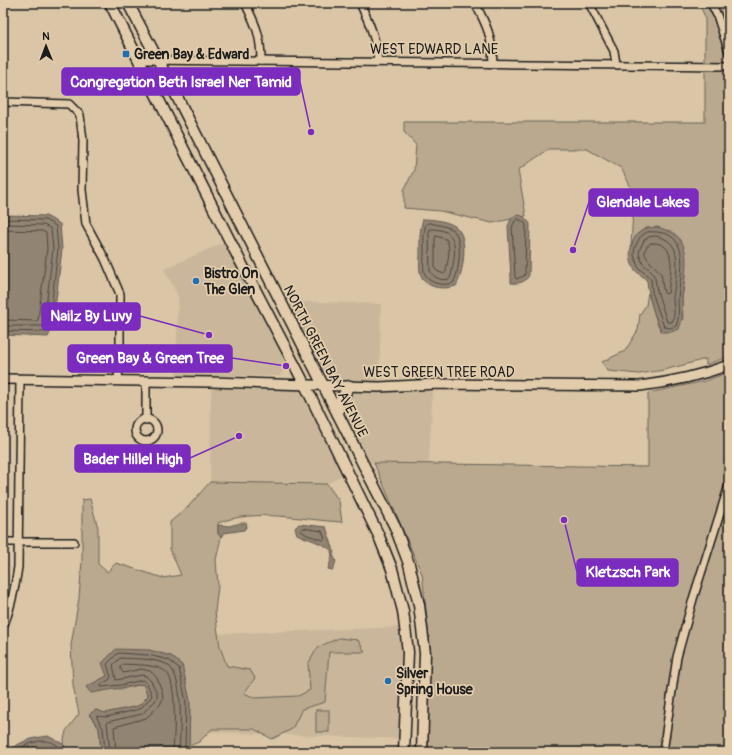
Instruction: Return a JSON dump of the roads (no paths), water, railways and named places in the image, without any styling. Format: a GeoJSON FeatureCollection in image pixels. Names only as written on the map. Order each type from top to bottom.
{"type":"FeatureCollection","features":[{"type":"Feature","properties":{"kind":"main road"},"geometry":{"type":"LineString","coordinates":[[110,3],[234,249],[305,385],[378,534],[392,569],[403,611],[408,652],[404,752]]}},
{"type":"Feature","properties":{"kind":"main road","name":"NORTH GREEN BAY AVENUE"},"geometry":{"type":"LineString","coordinates":[[128,3],[395,527],[409,564],[419,605],[425,653],[422,752]]}},
{"type":"Feature","properties":{"kind":"main road"},"geometry":{"type":"LineString","coordinates":[[338,414],[340,400],[350,386]]}},
{"type":"Feature","properties":{"kind":"street"},"geometry":{"type":"LineString","coordinates":[[245,3],[258,33],[261,46],[261,61]]}},
{"type":"Feature","properties":{"kind":"street"},"geometry":{"type":"LineString","coordinates":[[360,3],[373,30],[378,62]]}},
{"type":"Feature","properties":{"kind":"street"},"geometry":{"type":"LineString","coordinates":[[475,3],[488,29],[493,63]]}},
{"type":"Feature","properties":{"kind":"street"},"geometry":{"type":"LineString","coordinates":[[590,3],[614,51],[616,64]]}},
{"type":"Feature","properties":{"kind":"street"},"geometry":{"type":"LineString","coordinates":[[711,3],[717,15],[729,52]]}},
{"type":"Feature","properties":{"kind":"street","name":"WEST EDWARD LANE"},"geometry":{"type":"LineString","coordinates":[[140,60],[729,66]]}},
{"type":"Feature","properties":{"kind":"street"},"geometry":{"type":"LineString","coordinates":[[3,102],[69,104],[80,115],[83,142],[82,190],[86,224],[105,259],[120,294],[120,348],[118,381]]}},
{"type":"Feature","properties":{"kind":"street","name":"WEST GREEN TREE ROAD"},"geometry":{"type":"LineString","coordinates":[[3,379],[211,382],[378,387],[437,384],[640,386],[680,380],[729,364]]}},
{"type":"Feature","properties":{"kind":"street"},"geometry":{"type":"LineString","coordinates":[[3,627],[14,593],[18,567],[20,380]]}},
{"type":"Feature","properties":{"kind":"street"},"geometry":{"type":"LineString","coordinates":[[146,382],[146,420]]}},
{"type":"Feature","properties":{"kind":"street"},"geometry":{"type":"LineString","coordinates":[[663,752],[678,657],[693,599],[729,485]]}},
{"type":"Feature","properties":{"kind":"street"},"geometry":{"type":"LineString","coordinates":[[3,542],[74,542]]}},
{"type":"Feature","properties":{"kind":"water"},"geometry":{"type":"Polygon","coordinates":[[[3,215],[46,216],[60,224],[62,249],[53,326],[48,337],[3,335],[3,215]]]}},
{"type":"Feature","properties":{"kind":"water"},"geometry":{"type":"Polygon","coordinates":[[[517,215],[528,220],[530,224],[529,275],[524,281],[519,283],[511,283],[508,226],[512,217],[517,215]]]}},
{"type":"Feature","properties":{"kind":"water"},"geometry":{"type":"Polygon","coordinates":[[[423,219],[446,222],[457,228],[461,233],[464,257],[459,281],[456,286],[445,288],[435,287],[425,282],[422,278],[420,272],[420,240],[423,219]]]}},
{"type":"Feature","properties":{"kind":"water"},"geometry":{"type":"Polygon","coordinates":[[[657,227],[676,235],[681,241],[686,254],[686,269],[682,299],[682,321],[679,329],[671,332],[662,332],[652,307],[647,281],[635,270],[632,265],[630,253],[633,242],[640,232],[646,228],[657,227]]]}},
{"type":"Feature","properties":{"kind":"water"},"geometry":{"type":"Polygon","coordinates":[[[246,523],[247,526],[244,530],[224,533],[221,537],[218,534],[218,525],[229,526],[246,523]]]}},
{"type":"Feature","properties":{"kind":"water"},"geometry":{"type":"Polygon","coordinates":[[[299,524],[326,527],[336,561],[333,570],[328,569],[332,557],[331,550],[319,543],[297,534],[295,528],[299,524]]]}},
{"type":"Feature","properties":{"kind":"water"},"geometry":{"type":"Polygon","coordinates":[[[116,649],[149,650],[171,656],[182,665],[190,701],[188,752],[101,752],[99,728],[89,714],[96,710],[105,713],[138,706],[148,696],[143,684],[91,693],[86,687],[107,676],[102,663],[116,649]]]}},
{"type":"Feature","properties":{"kind":"water"},"geometry":{"type":"Polygon","coordinates":[[[48,736],[63,744],[68,752],[7,752],[26,741],[48,736]]]}},
{"type":"Feature","properties":{"kind":"place","name":"Green Bay & Edward"},"geometry":{"type":"Point","coordinates":[126,54]}},
{"type":"Feature","properties":{"kind":"place","name":"Congregation Beth Israel Ner Tamid"},"geometry":{"type":"Point","coordinates":[311,132]}},
{"type":"Feature","properties":{"kind":"place","name":"Glendale Lakes"},"geometry":{"type":"Point","coordinates":[573,250]}},
{"type":"Feature","properties":{"kind":"place","name":"Bistro On The Glen"},"geometry":{"type":"Point","coordinates":[196,281]}},
{"type":"Feature","properties":{"kind":"place","name":"Nailz By Luvy"},"geometry":{"type":"Point","coordinates":[209,335]}},
{"type":"Feature","properties":{"kind":"place","name":"Green Bay & Green Tree"},"geometry":{"type":"Point","coordinates":[286,366]}},
{"type":"Feature","properties":{"kind":"place","name":"Bader Hillel High"},"geometry":{"type":"Point","coordinates":[239,436]}},
{"type":"Feature","properties":{"kind":"place","name":"Kletzsch Park"},"geometry":{"type":"Point","coordinates":[564,520]}},
{"type":"Feature","properties":{"kind":"place","name":"Silver Spring House"},"geometry":{"type":"Point","coordinates":[388,681]}}]}
